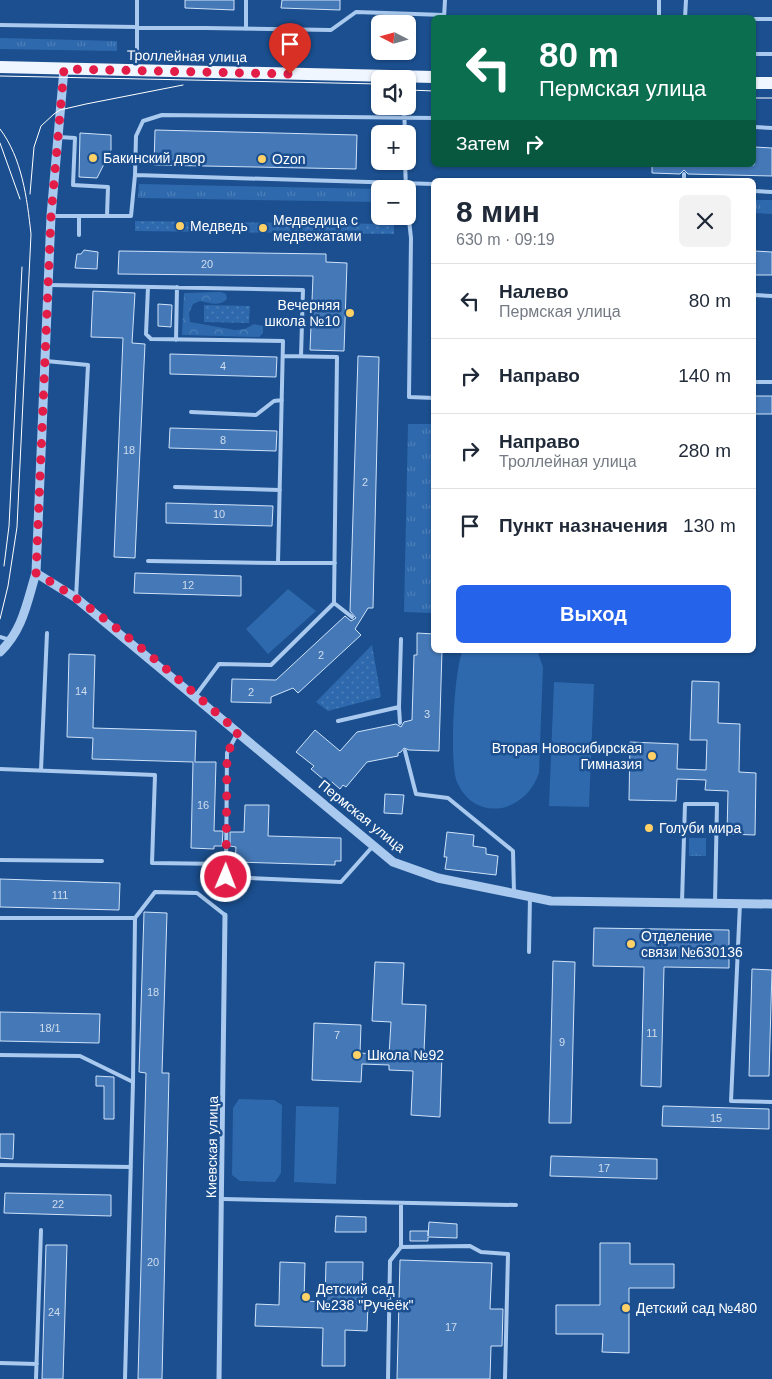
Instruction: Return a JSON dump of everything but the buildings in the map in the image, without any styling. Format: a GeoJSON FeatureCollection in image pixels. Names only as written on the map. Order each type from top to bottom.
{"type":"FeatureCollection","features":[{"type":"Feature","properties":{"kind":"main road","name":"Троллейная улица"},"geometry":{"type":"LineString","coordinates":[[0,67],[371,76]]}},
{"type":"Feature","properties":{"kind":"main road","name":"Троллейная улица"},"geometry":{"type":"LineString","coordinates":[[416,77],[431,77]]}},
{"type":"Feature","properties":{"kind":"main road"},"geometry":{"type":"LineString","coordinates":[[756,83],[772,83]]}},
{"type":"Feature","properties":{"kind":"street"},"geometry":{"type":"LineString","coordinates":[[0,652],[12,641],[22,622],[36,573],[51,216],[64,69]]}},
{"type":"Feature","properties":{"kind":"street","name":"Пермская улица"},"geometry":{"type":"LineString","coordinates":[[36,573],[76,598],[196,695],[393,862],[438,878],[551,901],[772,904]]}},
{"type":"Feature","properties":{"kind":"street","name":"Киевская улица"},"geometry":{"type":"LineString","coordinates":[[219,1379],[223,1199],[225,915]]}},
{"type":"Feature","properties":{"kind":"lane"},"geometry":{"type":"LineString","coordinates":[[137,0],[137,70]]}},
{"type":"Feature","properties":{"kind":"lane"},"geometry":{"type":"LineString","coordinates":[[246,0],[246,29]]}},
{"type":"Feature","properties":{"kind":"lane"},"geometry":{"type":"LineString","coordinates":[[444,15],[445,0]]}},
{"type":"Feature","properties":{"kind":"lane"},"geometry":{"type":"LineString","coordinates":[[659,0],[659,15]]}},
{"type":"Feature","properties":{"kind":"lane"},"geometry":{"type":"LineString","coordinates":[[685,15],[686,0]]}},
{"type":"Feature","properties":{"kind":"lane"},"geometry":{"type":"LineString","coordinates":[[0,25],[331,30],[356,12],[431,15]]}},
{"type":"Feature","properties":{"kind":"lane"},"geometry":{"type":"LineString","coordinates":[[756,19],[772,19]]}},
{"type":"Feature","properties":{"kind":"lane"},"geometry":{"type":"LineString","coordinates":[[756,54],[772,54]]}},
{"type":"Feature","properties":{"kind":"lane"},"geometry":{"type":"LineString","coordinates":[[51,216],[131,216],[136,136],[143,121],[162,115],[431,118]]}},
{"type":"Feature","properties":{"kind":"lane"},"geometry":{"type":"LineString","coordinates":[[404,117],[404,125]]}},
{"type":"Feature","properties":{"kind":"lane"},"geometry":{"type":"LineString","coordinates":[[756,127],[772,128]]}},
{"type":"Feature","properties":{"kind":"lane"},"geometry":{"type":"LineString","coordinates":[[58,137],[75,138],[73,184],[108,186],[107,216]]}},
{"type":"Feature","properties":{"kind":"lane"},"geometry":{"type":"LineString","coordinates":[[135,176],[371,183]]}},
{"type":"Feature","properties":{"kind":"lane"},"geometry":{"type":"LineString","coordinates":[[416,184],[431,184]]}},
{"type":"Feature","properties":{"kind":"lane"},"geometry":{"type":"LineString","coordinates":[[756,191],[772,192]]}},
{"type":"Feature","properties":{"kind":"lane"},"geometry":{"type":"LineString","coordinates":[[79,216],[79,235]]}},
{"type":"Feature","properties":{"kind":"lane"},"geometry":{"type":"LineString","coordinates":[[409,225],[409,397],[431,398]]}},
{"type":"Feature","properties":{"kind":"lane"},"geometry":{"type":"LineString","coordinates":[[49,285],[303,290],[301,356]]}},
{"type":"Feature","properties":{"kind":"lane"},"geometry":{"type":"LineString","coordinates":[[148,286],[146,334],[151,339],[283,341],[278,563]]}},
{"type":"Feature","properties":{"kind":"lane"},"geometry":{"type":"LineString","coordinates":[[176,340],[177,287]]}},
{"type":"Feature","properties":{"kind":"lane"},"geometry":{"type":"LineString","coordinates":[[756,295],[772,296]]}},
{"type":"Feature","properties":{"kind":"lane"},"geometry":{"type":"LineString","coordinates":[[196,695],[219,664],[271,665],[334,602],[338,357],[283,356]]}},
{"type":"Feature","properties":{"kind":"lane"},"geometry":{"type":"LineString","coordinates":[[46,361],[88,365],[76,598]]}},
{"type":"Feature","properties":{"kind":"lane"},"geometry":{"type":"LineString","coordinates":[[756,382],[772,382]]}},
{"type":"Feature","properties":{"kind":"lane"},"geometry":{"type":"LineString","coordinates":[[191,412],[256,415],[274,401],[282,400]]}},
{"type":"Feature","properties":{"kind":"lane"},"geometry":{"type":"LineString","coordinates":[[175,487],[280,490]]}},
{"type":"Feature","properties":{"kind":"lane"},"geometry":{"type":"LineString","coordinates":[[148,561],[335,563]]}},
{"type":"Feature","properties":{"kind":"lane"},"geometry":{"type":"LineString","coordinates":[[334,602],[352,617]]}},
{"type":"Feature","properties":{"kind":"lane"},"geometry":{"type":"LineString","coordinates":[[41,770],[47,633]]}},
{"type":"Feature","properties":{"kind":"lane"},"geometry":{"type":"LineString","coordinates":[[0,637],[12,641]]}},
{"type":"Feature","properties":{"kind":"lane"},"geometry":{"type":"LineString","coordinates":[[400,723],[401,639]]}},
{"type":"Feature","properties":{"kind":"lane"},"geometry":{"type":"LineString","coordinates":[[338,721],[399,707]]}},
{"type":"Feature","properties":{"kind":"lane"},"geometry":{"type":"LineString","coordinates":[[238,732],[227,754],[226,877],[340,882],[374,844]]}},
{"type":"Feature","properties":{"kind":"lane"},"geometry":{"type":"LineString","coordinates":[[405,751],[416,794],[448,798],[513,851],[514,893]]}},
{"type":"Feature","properties":{"kind":"lane"},"geometry":{"type":"LineString","coordinates":[[0,769],[155,775],[152,863],[226,864]]}},
{"type":"Feature","properties":{"kind":"lane"},"geometry":{"type":"LineString","coordinates":[[682,902],[685,804],[717,804],[715,903]]}},
{"type":"Feature","properties":{"kind":"lane"},"geometry":{"type":"LineString","coordinates":[[0,860],[102,861]]}},
{"type":"Feature","properties":{"kind":"lane"},"geometry":{"type":"LineString","coordinates":[[125,1379],[133,1082],[135,918],[155,892],[197,893],[225,915]]}},
{"type":"Feature","properties":{"kind":"lane"},"geometry":{"type":"LineString","coordinates":[[529,952],[530,896]]}},
{"type":"Feature","properties":{"kind":"lane"},"geometry":{"type":"LineString","coordinates":[[740,903],[731,1101],[772,1102]]}},
{"type":"Feature","properties":{"kind":"lane"},"geometry":{"type":"LineString","coordinates":[[0,918],[135,918]]}},
{"type":"Feature","properties":{"kind":"lane"},"geometry":{"type":"LineString","coordinates":[[0,1055],[80,1056],[133,1082]]}},
{"type":"Feature","properties":{"kind":"lane"},"geometry":{"type":"LineString","coordinates":[[0,1165],[131,1167]]}},
{"type":"Feature","properties":{"kind":"lane"},"geometry":{"type":"LineString","coordinates":[[223,1199],[516,1205]]}},
{"type":"Feature","properties":{"kind":"lane"},"geometry":{"type":"LineString","coordinates":[[388,1379],[390,1261],[401,1247],[401,1203]]}},
{"type":"Feature","properties":{"kind":"lane"},"geometry":{"type":"LineString","coordinates":[[36,1379],[41,1230]]}},
{"type":"Feature","properties":{"kind":"lane"},"geometry":{"type":"LineString","coordinates":[[401,1247],[470,1246],[481,1252],[508,1254],[505,1379]]}},
{"type":"Feature","properties":{"kind":"lane"},"geometry":{"type":"LineString","coordinates":[[0,1363],[37,1364]]}},
{"type":"Feature","properties":{"kind":"green space"},"geometry":{"type":"Polygon","coordinates":[[[0,38],[117,41],[117,51],[0,49],[0,38]]]}},
{"type":"Feature","properties":{"kind":"green space"},"geometry":{"type":"Polygon","coordinates":[[[139,184],[371,189],[371,202],[138,198],[139,184]]]}},
{"type":"Feature","properties":{"kind":"green space"},"geometry":{"type":"Polygon","coordinates":[[[756,200],[772,200],[772,214],[756,213],[756,200]]]}},
{"type":"Feature","properties":{"kind":"green space"},"geometry":{"type":"Polygon","coordinates":[[[135,221],[394,225],[394,234],[135,231],[135,221]]]}},
{"type":"Feature","properties":{"kind":"green space"},"geometry":{"type":"Polygon","coordinates":[[[221,292],[226,294],[227,299],[221,303],[214,304],[200,301],[193,304],[189,313],[190,322],[235,330],[245,329],[254,324],[263,326],[263,333],[259,337],[182,335],[184,293],[221,292]]]}},
{"type":"Feature","properties":{"kind":"green space"},"geometry":{"type":"Polygon","coordinates":[[[204,305],[250,306],[249,323],[204,322],[204,305]]]}},
{"type":"Feature","properties":{"kind":"green space"},"geometry":{"type":"Polygon","coordinates":[[[408,424],[431,424],[431,613],[404,612],[408,424]]]}},
{"type":"Feature","properties":{"kind":"green space"},"geometry":{"type":"Polygon","coordinates":[[[288,589],[316,611],[268,654],[246,629],[288,589]]]}},
{"type":"Feature","properties":{"kind":"green space"},"geometry":{"type":"Polygon","coordinates":[[[372,645],[381,697],[328,711],[316,702],[372,645]]]}},
{"type":"Feature","properties":{"kind":"green space"},"geometry":{"type":"Polygon","coordinates":[[[462,653],[538,653],[543,667],[539,773],[532,787],[512,805],[487,808],[475,804],[465,795],[457,782],[453,756],[453,737],[455,694],[462,653]]]}},
{"type":"Feature","properties":{"kind":"green space"},"geometry":{"type":"Polygon","coordinates":[[[554,682],[594,684],[589,807],[549,806],[554,682]]]}},
{"type":"Feature","properties":{"kind":"green space"},"geometry":{"type":"Polygon","coordinates":[[[689,838],[706,838],[706,856],[689,856],[689,838]]]}},
{"type":"Feature","properties":{"kind":"green space"},"geometry":{"type":"Polygon","coordinates":[[[239,1099],[274,1100],[282,1105],[281,1173],[275,1182],[240,1181],[232,1175],[233,1108],[239,1099]]]}},
{"type":"Feature","properties":{"kind":"green space"},"geometry":{"type":"Polygon","coordinates":[[[296,1106],[339,1107],[336,1184],[294,1182],[296,1106]]]}},
{"type":"Feature","properties":{"kind":"tram line"},"geometry":{"type":"LineString","coordinates":[[0,76],[371,84]]}},
{"type":"Feature","properties":{"kind":"tram line"},"geometry":{"type":"LineString","coordinates":[[30,194],[34,147],[41,126],[54,114],[60,110],[86,104],[183,85]]}},
{"type":"Feature","properties":{"kind":"tram line"},"geometry":{"type":"LineString","coordinates":[[416,90],[431,91]]}},
{"type":"Feature","properties":{"kind":"tram line"},"geometry":{"type":"LineString","coordinates":[[756,98],[772,98]]}},
{"type":"Feature","properties":{"kind":"tram line"},"geometry":{"type":"LineString","coordinates":[[0,129],[14,153],[18,165],[28,206],[31,234],[17,527],[8,586],[0,619]]}},
{"type":"Feature","properties":{"kind":"tram line"},"geometry":{"type":"LineString","coordinates":[[0,143],[20,199]]}},
{"type":"Feature","properties":{"kind":"tram line"},"geometry":{"type":"LineString","coordinates":[[4,566],[9,526],[22,267]]}},
{"type":"Feature","properties":{"kind":"place","name":"Бакинский двор"},"geometry":{"type":"Point","coordinates":[93,158]}},
{"type":"Feature","properties":{"kind":"place","name":"Ozon"},"geometry":{"type":"Point","coordinates":[262,159]}},
{"type":"Feature","properties":{"kind":"place","name":"Медведь"},"geometry":{"type":"Point","coordinates":[180,226]}},
{"type":"Feature","properties":{"kind":"place","name":"Медведица с медвежатами"},"geometry":{"type":"Point","coordinates":[263,228]}},
{"type":"Feature","properties":{"kind":"place","name":"Вечерняя школа №10"},"geometry":{"type":"Point","coordinates":[350,313]}},
{"type":"Feature","properties":{"kind":"place","name":"Вторая Новосибирская Гимназия"},"geometry":{"type":"Point","coordinates":[652,756]}},
{"type":"Feature","properties":{"kind":"place","name":"Голуби мира"},"geometry":{"type":"Point","coordinates":[649,828]}},
{"type":"Feature","properties":{"kind":"place","name":"Отделение связи №630136"},"geometry":{"type":"Point","coordinates":[631,944]}},
{"type":"Feature","properties":{"kind":"place","name":"Школа №92"},"geometry":{"type":"Point","coordinates":[357,1055]}},
{"type":"Feature","properties":{"kind":"place","name":"Детский сад №238 \"Ручеёк\""},"geometry":{"type":"Point","coordinates":[306,1297]}},
{"type":"Feature","properties":{"kind":"place","name":"Детский сад №480"},"geometry":{"type":"Point","coordinates":[626,1308]}},
{"type":"Feature","properties":{"kind":"route"},"geometry":{"type":"LineString","coordinates":[[226,877],[227,754],[238,732],[196,695],[76,598],[36,573],[51,216],[64,69],[290,74]]}}]}
